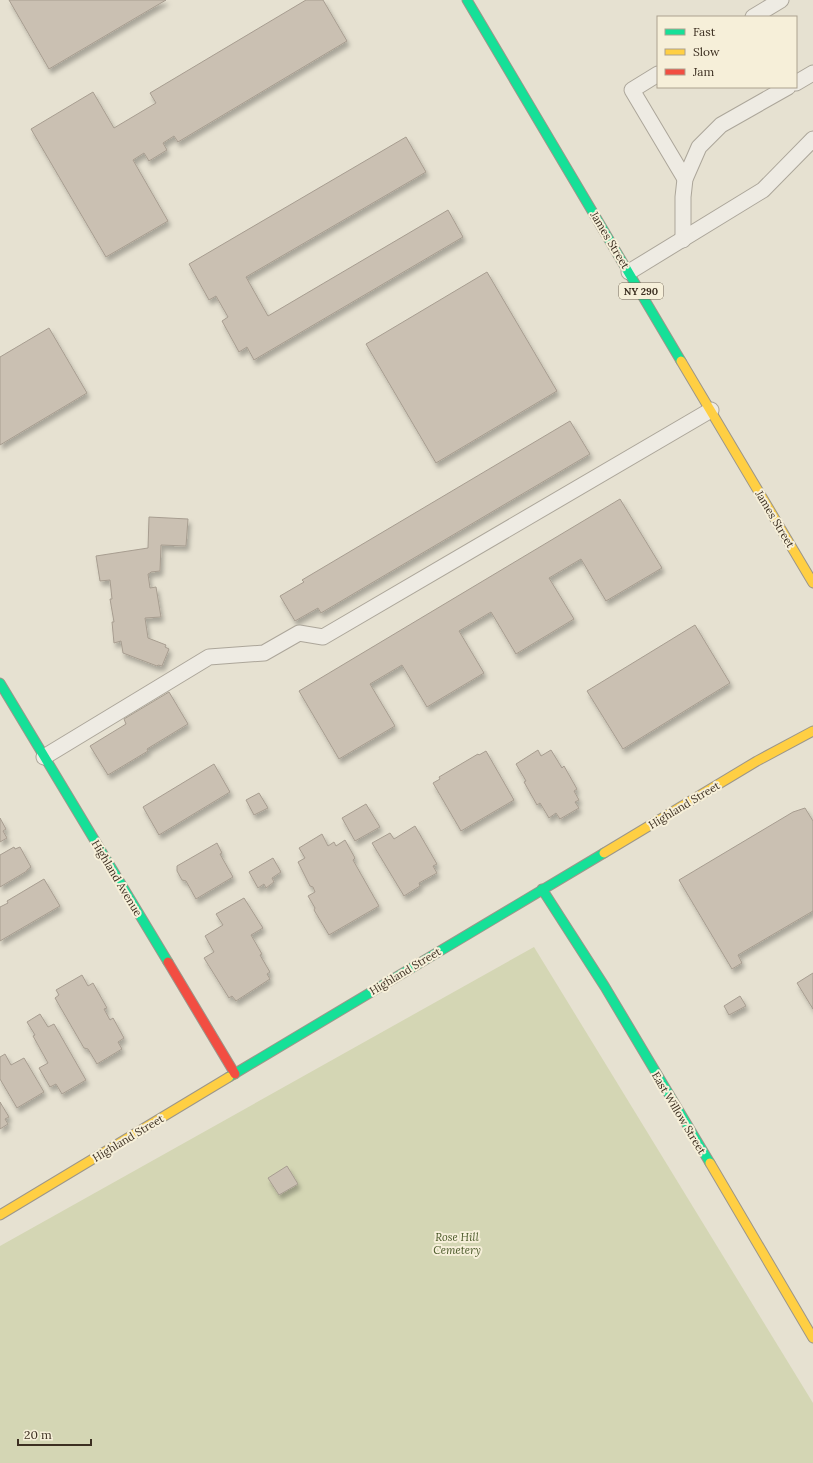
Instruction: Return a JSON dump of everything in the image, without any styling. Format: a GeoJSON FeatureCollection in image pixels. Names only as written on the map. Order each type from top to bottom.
{"type":"FeatureCollection","features":[{"type":"Feature","properties":{"kind":"street","name":"James Street"},"geometry":{"type":"LineString","coordinates":[[467,0],[813,583]]}},
{"type":"Feature","properties":{"kind":"street","name":"Highland Avenue"},"geometry":{"type":"LineString","coordinates":[[0,683],[235,1074]]}},
{"type":"Feature","properties":{"kind":"street","name":"Highland Street"},"geometry":{"type":"LineString","coordinates":[[0,1215],[756,761],[813,731]]}},
{"type":"Feature","properties":{"kind":"street","name":"East Willow Street"},"geometry":{"type":"LineString","coordinates":[[542,889],[605,987],[808,1317],[813,1338]]}},
{"type":"Feature","properties":{"kind":"lane"},"geometry":{"type":"LineString","coordinates":[[755,16],[781,0]]}},
{"type":"Feature","properties":{"kind":"lane"},"geometry":{"type":"LineString","coordinates":[[797,82],[813,73]]}},
{"type":"Feature","properties":{"kind":"lane"},"geometry":{"type":"LineString","coordinates":[[657,75],[632,90],[685,179]]}},
{"type":"Feature","properties":{"kind":"lane"},"geometry":{"type":"LineString","coordinates":[[683,240],[683,197],[685,179],[700,148],[721,125],[786,88]]}},
{"type":"Feature","properties":{"kind":"lane"},"geometry":{"type":"LineString","coordinates":[[629,272],[763,190],[813,139]]}},
{"type":"Feature","properties":{"kind":"lane"},"geometry":{"type":"LineString","coordinates":[[44,757],[209,657],[264,653],[299,633],[324,637],[711,410]]}},
{"type":"Feature","properties":{"kind":"green space","name":"Rose Hill Cemetery"},"geometry":{"type":"Polygon","coordinates":[[[534,947],[813,1403],[813,1463],[0,1463],[0,1246],[534,947]]]}},
{"type":"Feature","properties":{"kind":"building"},"geometry":{"type":"Polygon","coordinates":[[[9,0],[166,0],[49,69],[9,0]]]}},
{"type":"Feature","properties":{"kind":"building"},"geometry":{"type":"Polygon","coordinates":[[[306,0],[323,0],[347,41],[178,142],[174,136],[163,143],[167,150],[149,161],[144,153],[133,160],[168,221],[106,257],[31,129],[93,92],[114,128],[156,103],[150,93],[306,0]]]}},
{"type":"Feature","properties":{"kind":"building"},"geometry":{"type":"Polygon","coordinates":[[[406,137],[426,172],[246,277],[268,316],[448,210],[463,237],[254,360],[247,347],[239,352],[222,321],[228,317],[216,296],[209,300],[189,264],[406,137]]]}},
{"type":"Feature","properties":{"kind":"building"},"geometry":{"type":"Polygon","coordinates":[[[487,272],[557,391],[436,463],[366,344],[487,272]]]}},
{"type":"Feature","properties":{"kind":"building"},"geometry":{"type":"Polygon","coordinates":[[[49,328],[87,393],[0,445],[0,357],[49,328]]]}},
{"type":"Feature","properties":{"kind":"building"},"geometry":{"type":"Polygon","coordinates":[[[570,421],[590,454],[321,613],[318,608],[295,621],[280,596],[304,582],[302,580],[570,421]]]}},
{"type":"Feature","properties":{"kind":"building"},"geometry":{"type":"Polygon","coordinates":[[[620,499],[662,568],[606,601],[581,559],[549,578],[574,619],[516,654],[491,612],[459,631],[484,673],[427,707],[402,665],[370,684],[395,726],[339,759],[299,691],[620,499]]]}},
{"type":"Feature","properties":{"kind":"building"},"geometry":{"type":"Polygon","coordinates":[[[149,517],[188,519],[186,546],[161,545],[160,571],[151,572],[148,574],[150,588],[156,587],[161,617],[145,618],[148,638],[166,645],[165,647],[169,649],[162,666],[157,666],[123,653],[121,641],[114,643],[112,622],[114,622],[110,599],[112,599],[110,580],[100,581],[96,556],[148,548],[149,517]]]}},
{"type":"Feature","properties":{"kind":"building"},"geometry":{"type":"Polygon","coordinates":[[[695,625],[730,683],[623,749],[587,691],[695,625]]]}},
{"type":"Feature","properties":{"kind":"building"},"geometry":{"type":"Polygon","coordinates":[[[169,692],[188,724],[147,749],[148,751],[108,775],[90,746],[126,724],[124,719],[169,692]]]}},
{"type":"Feature","properties":{"kind":"building"},"geometry":{"type":"Polygon","coordinates":[[[538,750],[541,756],[551,750],[562,768],[564,766],[577,789],[574,791],[579,800],[575,802],[579,808],[560,819],[556,813],[549,818],[540,803],[537,805],[516,764],[538,750]]]}},
{"type":"Feature","properties":{"kind":"building"},"geometry":{"type":"Polygon","coordinates":[[[486,751],[514,800],[461,831],[433,783],[440,779],[439,777],[478,754],[479,755],[486,751]]]}},
{"type":"Feature","properties":{"kind":"building"},"geometry":{"type":"Polygon","coordinates":[[[214,764],[230,792],[159,835],[143,807],[214,764]]]}},
{"type":"Feature","properties":{"kind":"building"},"geometry":{"type":"Polygon","coordinates":[[[259,793],[268,808],[254,815],[246,800],[259,793]]]}},
{"type":"Feature","properties":{"kind":"building"},"geometry":{"type":"Polygon","coordinates":[[[366,804],[380,827],[355,841],[342,818],[366,804]]]}},
{"type":"Feature","properties":{"kind":"building"},"geometry":{"type":"Polygon","coordinates":[[[805,808],[813,821],[813,911],[738,955],[742,963],[732,969],[679,880],[793,812],[805,808]]]}},
{"type":"Feature","properties":{"kind":"building"},"geometry":{"type":"Polygon","coordinates":[[[0,818],[6,829],[3,831],[7,838],[0,842],[0,818]]]}},
{"type":"Feature","properties":{"kind":"building"},"geometry":{"type":"Polygon","coordinates":[[[415,826],[437,864],[433,866],[437,873],[419,883],[420,886],[404,896],[372,843],[390,833],[394,839],[415,826]]]}},
{"type":"Feature","properties":{"kind":"building"},"geometry":{"type":"Polygon","coordinates":[[[322,834],[328,846],[334,842],[336,846],[345,840],[355,858],[353,860],[379,906],[329,935],[314,910],[315,908],[308,896],[315,892],[313,887],[310,886],[298,862],[305,858],[299,848],[322,834]]]}},
{"type":"Feature","properties":{"kind":"building"},"geometry":{"type":"Polygon","coordinates":[[[217,843],[222,853],[220,854],[233,877],[196,899],[186,881],[182,880],[177,871],[177,866],[217,843]]]}},
{"type":"Feature","properties":{"kind":"building"},"geometry":{"type":"Polygon","coordinates":[[[14,847],[15,849],[20,847],[31,867],[0,887],[0,855],[14,847]]]}},
{"type":"Feature","properties":{"kind":"building"},"geometry":{"type":"Polygon","coordinates":[[[273,858],[281,872],[272,878],[274,882],[266,888],[264,884],[258,888],[249,872],[273,858]]]}},
{"type":"Feature","properties":{"kind":"building"},"geometry":{"type":"Polygon","coordinates":[[[44,879],[60,906],[0,941],[0,907],[8,903],[7,901],[44,879]]]}},
{"type":"Feature","properties":{"kind":"building"},"geometry":{"type":"Polygon","coordinates":[[[244,898],[263,928],[251,935],[270,972],[267,974],[270,979],[236,1001],[232,996],[229,998],[204,958],[214,952],[205,936],[223,925],[216,914],[244,898]]]}},
{"type":"Feature","properties":{"kind":"building"},"geometry":{"type":"Polygon","coordinates":[[[813,973],[813,1009],[797,983],[813,973]]]}},
{"type":"Feature","properties":{"kind":"building"},"geometry":{"type":"Polygon","coordinates":[[[82,975],[88,986],[93,983],[107,1008],[104,1009],[110,1020],[113,1018],[124,1038],[118,1042],[122,1049],[97,1064],[88,1049],[84,1048],[55,998],[59,995],[56,990],[82,975]]]}},
{"type":"Feature","properties":{"kind":"building"},"geometry":{"type":"Polygon","coordinates":[[[740,996],[746,1006],[729,1015],[724,1006],[740,996]]]}},
{"type":"Feature","properties":{"kind":"building"},"geometry":{"type":"Polygon","coordinates":[[[40,1014],[48,1027],[54,1024],[86,1080],[62,1094],[56,1084],[50,1087],[39,1068],[48,1063],[27,1022],[40,1014]]]}},
{"type":"Feature","properties":{"kind":"building"},"geometry":{"type":"Polygon","coordinates":[[[5,1054],[11,1065],[24,1058],[44,1092],[17,1108],[0,1079],[0,1057],[5,1054]]]}},
{"type":"Feature","properties":{"kind":"building"},"geometry":{"type":"Polygon","coordinates":[[[0,1102],[9,1117],[5,1119],[8,1124],[0,1129],[0,1102]]]}},
{"type":"Feature","properties":{"kind":"building"},"geometry":{"type":"Polygon","coordinates":[[[287,1166],[298,1184],[279,1195],[268,1178],[287,1166]]]}},
{"type":"Feature","properties":{"kind":"traffic: fast"},"geometry":{"type":"LineString","coordinates":[[467,0],[681,361]]}},
{"type":"Feature","properties":{"kind":"traffic: fast"},"geometry":{"type":"LineString","coordinates":[[0,683],[168,962]]}},
{"type":"Feature","properties":{"kind":"traffic: fast"},"geometry":{"type":"LineString","coordinates":[[229,1077],[604,853]]}},
{"type":"Feature","properties":{"kind":"traffic: fast"},"geometry":{"type":"LineString","coordinates":[[542,889],[605,987],[710,1163]]}},
{"type":"Feature","properties":{"kind":"traffic: slow"},"geometry":{"type":"LineString","coordinates":[[681,361],[813,583]]}},
{"type":"Feature","properties":{"kind":"traffic: slow"},"geometry":{"type":"LineString","coordinates":[[604,853],[757,761],[813,731]]}},
{"type":"Feature","properties":{"kind":"traffic: slow"},"geometry":{"type":"LineString","coordinates":[[0,1215],[229,1077]]}},
{"type":"Feature","properties":{"kind":"traffic: slow"},"geometry":{"type":"LineString","coordinates":[[710,1163],[813,1338]]}},
{"type":"Feature","properties":{"kind":"traffic: jam"},"geometry":{"type":"LineString","coordinates":[[168,962],[235,1074]]}}]}
